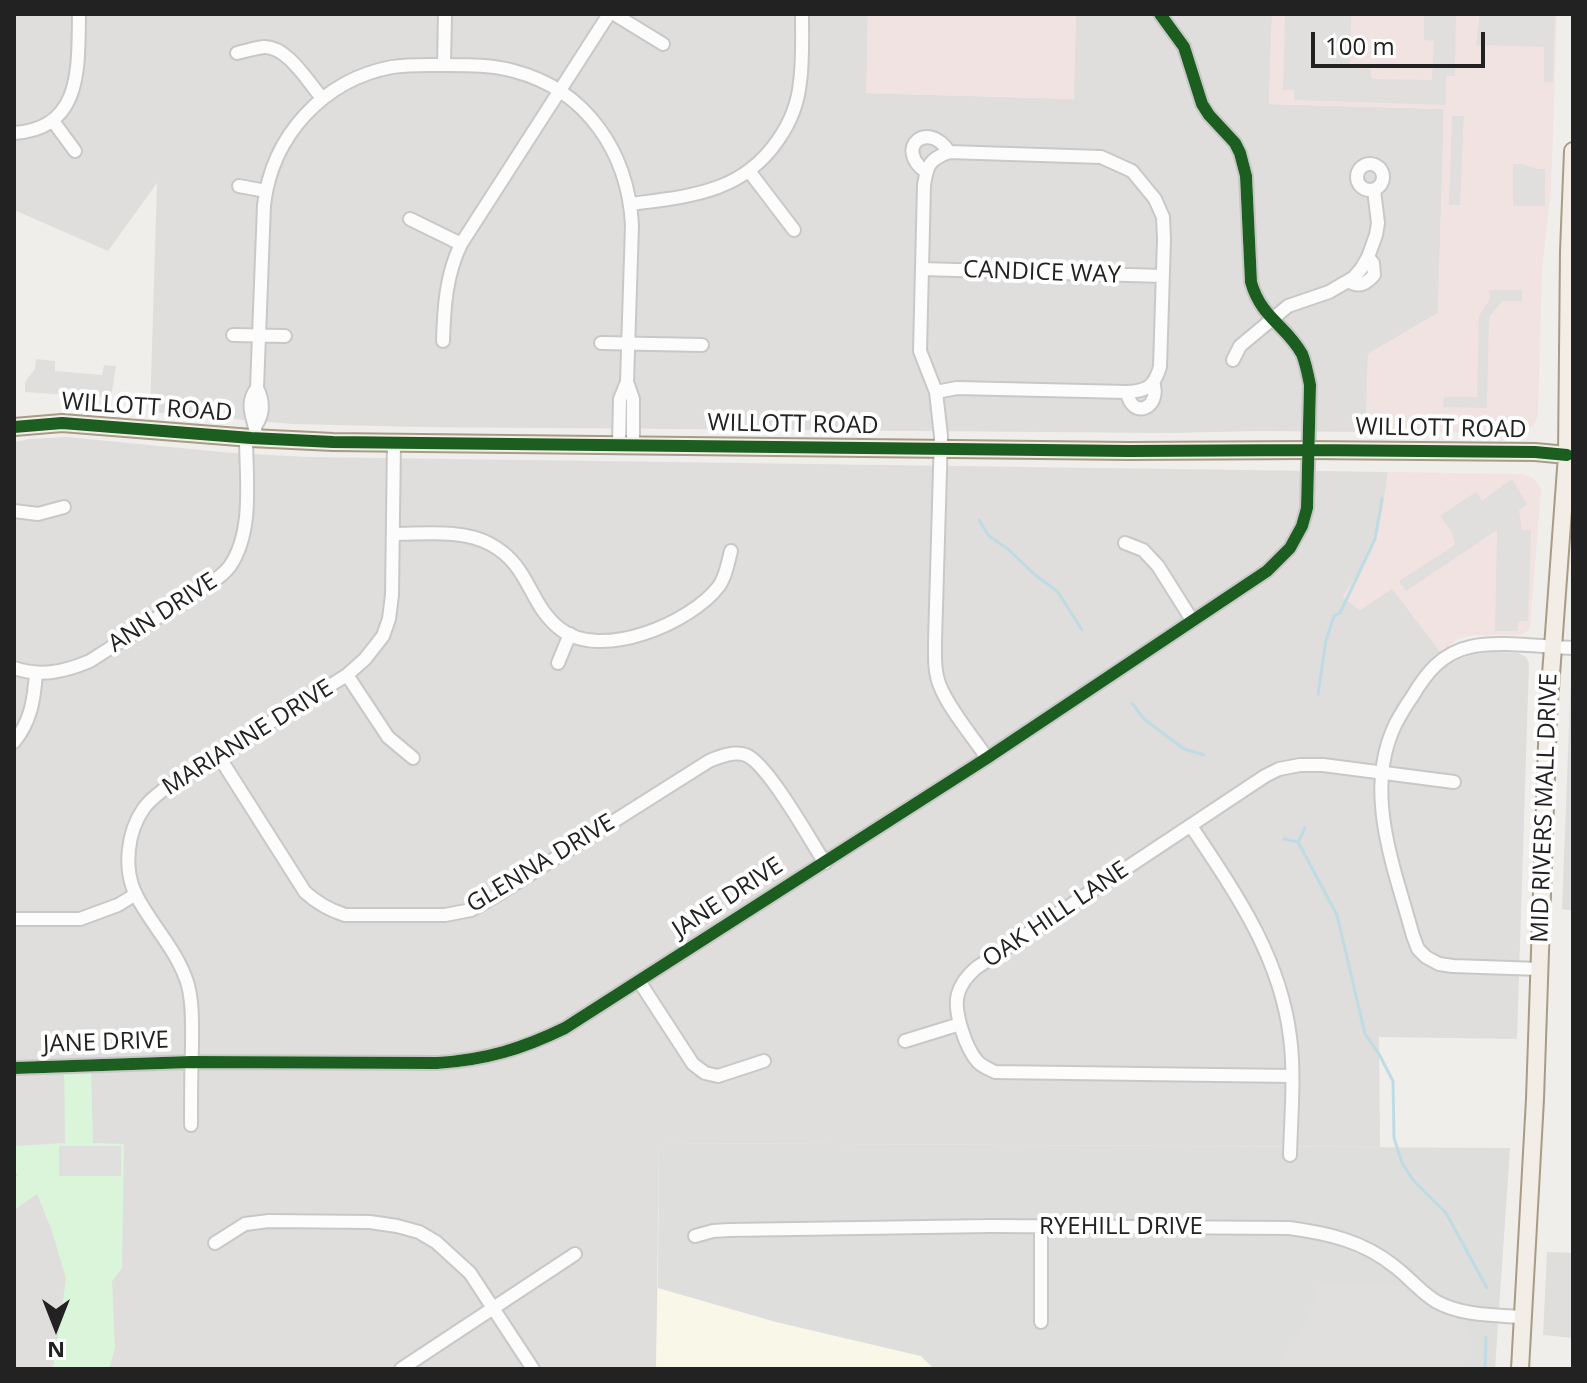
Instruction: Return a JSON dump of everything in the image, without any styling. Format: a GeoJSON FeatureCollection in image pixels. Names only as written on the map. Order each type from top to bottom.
{"type":"FeatureCollection","features":[{"type":"Feature","properties":{"kind":"main road","name":"MID RIVERS MALL DRIVE"},"geometry":{"type":"LineString","coordinates":[[1520,1369],[1552,647],[1570,456],[1573,151]]}},
{"type":"Feature","properties":{"kind":"main road","name":"WILLOTT ROAD"},"geometry":{"type":"LineString","coordinates":[[14,427],[62,423],[253,433],[333,442],[1535,452],[1570,456]]}},
{"type":"Feature","properties":{"kind":"street"},"geometry":{"type":"LineString","coordinates":[[14,133],[36,130],[53,121],[64,108],[78,75],[79,14]]}},
{"type":"Feature","properties":{"kind":"street"},"geometry":{"type":"LineString","coordinates":[[444,65],[445,14]]}},
{"type":"Feature","properties":{"kind":"street"},"geometry":{"type":"LineString","coordinates":[[443,341],[445,296],[461,244],[612,14],[663,44]]}},
{"type":"Feature","properties":{"kind":"street"},"geometry":{"type":"LineString","coordinates":[[631,204],[719,188],[749,171],[771,150],[793,114],[800,84],[802,14]]}},
{"type":"Feature","properties":{"kind":"street","name":"JANE DRIVE"},"geometry":{"type":"LineString","coordinates":[[14,1068],[191,1062],[465,1062],[534,1044],[565,1028],[825,863],[1267,571],[1290,548],[1302,526],[1307,508],[1310,385],[1307,369],[1294,343],[1255,296],[1251,282],[1246,176],[1240,153],[1202,104],[1184,47],[1160,14]]}},
{"type":"Feature","properties":{"kind":"street"},"geometry":{"type":"LineString","coordinates":[[237,53],[263,47],[278,50],[296,66],[322,98]]}},
{"type":"Feature","properties":{"kind":"street","name":"ANN DRIVE"},"geometry":{"type":"LineString","coordinates":[[14,668],[52,673],[90,661],[228,570],[242,543],[246,524],[253,433],[250,415],[252,394],[257,388],[262,225],[272,167],[298,123],[322,98],[344,84],[376,71],[414,65],[480,65],[512,70],[560,91],[589,116],[610,144],[623,172],[631,204],[627,382],[620,399],[626,445]]}},
{"type":"Feature","properties":{"kind":"street"},"geometry":{"type":"LineString","coordinates":[[53,121],[75,151]]}},
{"type":"Feature","properties":{"kind":"street"},"geometry":{"type":"LineString","coordinates":[[926,172],[915,162],[911,153],[914,142],[928,136],[944,144],[949,152]]}},
{"type":"Feature","properties":{"kind":"street"},"geometry":{"type":"LineString","coordinates":[[936,392],[957,388],[1127,392],[1148,388],[1160,367],[1163,217],[1155,199],[1132,171],[1101,157],[949,152],[938,156],[926,172],[920,351],[936,392],[939,412],[936,668],[939,685],[987,758]]}},
{"type":"Feature","properties":{"kind":"street"},"geometry":{"type":"LineString","coordinates":[[749,171],[794,230]]}},
{"type":"Feature","properties":{"kind":"street"},"geometry":{"type":"LineString","coordinates":[[239,186],[266,191]]}},
{"type":"Feature","properties":{"kind":"street"},"geometry":{"type":"LineString","coordinates":[[1233,360],[1240,346],[1288,306],[1329,292],[1361,269],[1368,257],[1378,223],[1374,190]]}},
{"type":"Feature","properties":{"kind":"street"},"geometry":{"type":"LineString","coordinates":[[410,219],[461,244]]}},
{"type":"Feature","properties":{"kind":"street","name":"CANDICE WAY"},"geometry":{"type":"LineString","coordinates":[[922,269],[1163,276]]}},
{"type":"Feature","properties":{"kind":"street"},"geometry":{"type":"LineString","coordinates":[[233,335],[285,336]]}},
{"type":"Feature","properties":{"kind":"street"},"geometry":{"type":"LineString","coordinates":[[601,343],[702,345]]}},
{"type":"Feature","properties":{"kind":"street","name":"MARIANNE DRIVE"},"geometry":{"type":"LineString","coordinates":[[191,1125],[192,1004],[173,953],[136,894],[131,879],[129,845],[134,828],[144,809],[171,784],[347,675],[376,647],[389,619],[392,595],[394,442]]}},
{"type":"Feature","properties":{"kind":"street"},"geometry":{"type":"LineString","coordinates":[[14,511],[38,514],[64,507]]}},
{"type":"Feature","properties":{"kind":"street"},"geometry":{"type":"LineString","coordinates":[[394,534],[461,535],[500,549],[522,572],[546,613],[561,630],[583,639],[626,638],[652,631],[687,614],[722,583],[731,551]]}},
{"type":"Feature","properties":{"kind":"street"},"geometry":{"type":"LineString","coordinates":[[1125,543],[1143,550],[1158,566],[1192,620]]}},
{"type":"Feature","properties":{"kind":"street"},"geometry":{"type":"LineString","coordinates":[[558,663],[570,634]]}},
{"type":"Feature","properties":{"kind":"street"},"geometry":{"type":"LineString","coordinates":[[1539,969],[1439,964],[1418,949],[1383,817],[1383,773],[1395,725],[1430,668],[1450,654],[1470,647],[1491,645],[1573,648]]}},
{"type":"Feature","properties":{"kind":"street"},"geometry":{"type":"LineString","coordinates":[[14,742],[24,730],[34,704],[36,673]]}},
{"type":"Feature","properties":{"kind":"street"},"geometry":{"type":"LineString","coordinates":[[347,675],[388,737],[413,758]]}},
{"type":"Feature","properties":{"kind":"street","name":"GLENNA DRIVE"},"geometry":{"type":"LineString","coordinates":[[218,755],[305,892],[316,902],[345,915],[445,915],[471,910],[709,761],[726,754],[745,755],[759,764],[825,863]]}},
{"type":"Feature","properties":{"kind":"street","name":"OAK HILL LANE"},"geometry":{"type":"LineString","coordinates":[[1291,1076],[995,1072],[977,1061],[970,1050],[956,1009],[958,994],[968,975],[976,968],[1279,769],[1323,765],[1454,782]]}},
{"type":"Feature","properties":{"kind":"street"},"geometry":{"type":"LineString","coordinates":[[1191,826],[1259,934],[1285,1006],[1291,1039],[1290,1155]]}},
{"type":"Feature","properties":{"kind":"street"},"geometry":{"type":"LineString","coordinates":[[14,919],[80,919],[118,905],[136,894]]}},
{"type":"Feature","properties":{"kind":"street"},"geometry":{"type":"LineString","coordinates":[[639,981],[693,1064],[705,1073],[718,1076],[764,1061]]}},
{"type":"Feature","properties":{"kind":"street"},"geometry":{"type":"LineString","coordinates":[[905,1041],[960,1024]]}},
{"type":"Feature","properties":{"kind":"street"},"geometry":{"type":"LineString","coordinates":[[215,1243],[245,1224],[256,1221],[370,1222],[419,1232],[436,1242],[470,1273],[533,1369]]}},
{"type":"Feature","properties":{"kind":"street"},"geometry":{"type":"LineString","coordinates":[[1041,1227],[1041,1322]]}},
{"type":"Feature","properties":{"kind":"street","name":"RYEHILL DRIVE"},"geometry":{"type":"LineString","coordinates":[[695,1236],[729,1230],[1289,1228],[1332,1235],[1361,1246],[1378,1255],[1437,1302],[1475,1313],[1523,1317]]}},
{"type":"Feature","properties":{"kind":"street"},"geometry":{"type":"LineString","coordinates":[[401,1369],[575,1254]]}},
{"type":"Feature","properties":{"kind":"shaded area"},"geometry":{"type":"Polygon","coordinates":[[[14,14],[868,14],[867,93],[1073,99],[1076,14],[1272,14],[1269,104],[1444,109],[1438,313],[1368,354],[1366,432],[423,427],[293,424],[150,412],[157,183],[108,251],[14,210],[14,14]]]}},
{"type":"Feature","properties":{"kind":"shaded area"},"geometry":{"type":"Polygon","coordinates":[[[868,14],[1076,14],[1074,99],[866,93],[868,14]]]}},
{"type":"Feature","properties":{"kind":"shaded area"},"geometry":{"type":"Polygon","coordinates":[[[1272,14],[1557,14],[1551,190],[1542,268],[1538,416],[1527,430],[1517,433],[1366,432],[1368,354],[1438,313],[1444,109],[1269,104],[1272,14]]]}},
{"type":"Feature","properties":{"kind":"shaded area"},"geometry":{"type":"Polygon","coordinates":[[[1285,14],[1351,14],[1350,68],[1370,69],[1372,79],[1432,80],[1434,41],[1424,40],[1424,14],[1456,14],[1455,76],[1446,76],[1446,105],[1294,100],[1294,90],[1283,90],[1285,14]]]}},
{"type":"Feature","properties":{"kind":"shaded area"},"geometry":{"type":"Polygon","coordinates":[[[1480,14],[1555,14],[1553,82],[1544,82],[1544,47],[1476,45],[1480,14]]]}},
{"type":"Feature","properties":{"kind":"shaded area"},"geometry":{"type":"Polygon","coordinates":[[[1452,116],[1464,116],[1460,205],[1449,205],[1452,116]]]}},
{"type":"Feature","properties":{"kind":"shaded area"},"geometry":{"type":"Polygon","coordinates":[[[1513,164],[1545,169],[1545,206],[1513,206],[1513,164]]]}},
{"type":"Feature","properties":{"kind":"shaded area"},"geometry":{"type":"Polygon","coordinates":[[[1489,290],[1522,290],[1522,301],[1502,301],[1489,317],[1487,408],[1443,407],[1444,397],[1477,397],[1479,316],[1490,299],[1489,290]]]}},
{"type":"Feature","properties":{"kind":"shaded area"},"geometry":{"type":"Polygon","coordinates":[[[36,359],[55,361],[55,371],[102,375],[104,365],[116,366],[111,398],[25,392],[25,382],[35,369],[36,359]]]}},
{"type":"Feature","properties":{"kind":"shaded area"},"geometry":{"type":"Polygon","coordinates":[[[67,437],[308,457],[1388,472],[1382,517],[1367,559],[1343,597],[1360,610],[1392,588],[1449,663],[1474,654],[1494,652],[1518,653],[1526,657],[1529,663],[1517,1039],[1379,1037],[1380,1147],[659,1143],[656,1369],[14,1369],[14,442],[67,437]]]}},
{"type":"Feature","properties":{"kind":"shaded area"},"geometry":{"type":"Polygon","coordinates":[[[1388,472],[1522,474],[1533,478],[1541,488],[1530,628],[1525,633],[1474,635],[1460,638],[1440,651],[1392,589],[1360,610],[1343,597],[1367,559],[1381,517],[1388,472]]]}},
{"type":"Feature","properties":{"kind":"shaded area"},"geometry":{"type":"Polygon","coordinates":[[[1512,479],[1527,504],[1519,510],[1522,530],[1531,530],[1528,621],[1518,622],[1518,631],[1495,631],[1497,530],[1406,591],[1399,581],[1455,545],[1452,532],[1440,516],[1476,492],[1482,501],[1512,479]]]}},
{"type":"Feature","properties":{"kind":"shaded area"},"geometry":{"type":"Polygon","coordinates":[[[1573,622],[1573,911],[1562,909],[1573,622]]]}},
{"type":"Feature","properties":{"kind":"shaded area"},"geometry":{"type":"Polygon","coordinates":[[[659,1143],[1510,1148],[1495,1369],[934,1369],[921,1356],[776,1322],[658,1288],[659,1143]]]}},
{"type":"Feature","properties":{"kind":"shaded area"},"geometry":{"type":"Polygon","coordinates":[[[59,1146],[121,1146],[121,1176],[59,1176],[59,1146]]]}},
{"type":"Feature","properties":{"kind":"shaded area"},"geometry":{"type":"Polygon","coordinates":[[[1547,1252],[1573,1253],[1573,1338],[1543,1335],[1547,1252]]]}},
{"type":"Feature","properties":{"kind":"shaded area"},"geometry":{"type":"Polygon","coordinates":[[[1316,1284],[1405,1286],[1446,1316],[1462,1318],[1471,1340],[1471,1369],[1279,1369],[1279,1364],[1305,1322],[1314,1301],[1316,1284]]]}},
{"type":"Feature","properties":{"kind":"shaded area"},"geometry":{"type":"Polygon","coordinates":[[[658,1288],[776,1322],[921,1356],[934,1369],[656,1369],[658,1288]]]}},
{"type":"Feature","properties":{"kind":"green space"},"geometry":{"type":"Polygon","coordinates":[[[91,1065],[93,1143],[124,1144],[122,1268],[112,1281],[115,1348],[109,1369],[53,1369],[66,1279],[37,1194],[14,1210],[14,1179],[18,1175],[14,1172],[14,1146],[65,1143],[64,1067],[91,1065]]]}},
{"type":"Feature","properties":{"kind":"waterway"},"geometry":{"type":"LineString","coordinates":[[1318,694],[1326,640],[1334,616],[1340,613],[1375,539],[1382,499]]}},
{"type":"Feature","properties":{"kind":"waterway"},"geometry":{"type":"LineString","coordinates":[[979,520],[989,536],[1058,592],[1082,630]]}},
{"type":"Feature","properties":{"kind":"waterway"},"geometry":{"type":"LineString","coordinates":[[1132,703],[1144,719],[1184,749],[1204,755]]}},
{"type":"Feature","properties":{"kind":"waterway"},"geometry":{"type":"LineString","coordinates":[[1298,842],[1305,828]]}},
{"type":"Feature","properties":{"kind":"waterway"},"geometry":{"type":"LineString","coordinates":[[1284,839],[1298,842],[1337,915],[1365,1034],[1393,1081],[1394,1138],[1402,1163],[1413,1180],[1446,1213],[1487,1288]]}},
{"type":"Feature","properties":{"kind":"waterway"},"geometry":{"type":"LineString","coordinates":[[1485,1369],[1486,1337]]}},
{"type":"Feature","properties":{"kind":"cycle path"},"geometry":{"type":"LineString","coordinates":[[14,1068],[191,1062],[437,1063],[487,1056],[534,1042],[565,1028],[987,758],[1267,571],[1290,548],[1302,526],[1307,508],[1310,385],[1302,354],[1267,313],[1251,282],[1246,176],[1240,153],[1202,104],[1184,47],[1160,14]]}},
{"type":"Feature","properties":{"kind":"cycle path"},"geometry":{"type":"LineString","coordinates":[[14,427],[62,423],[333,442],[1535,452],[1567,455]]}}]}
